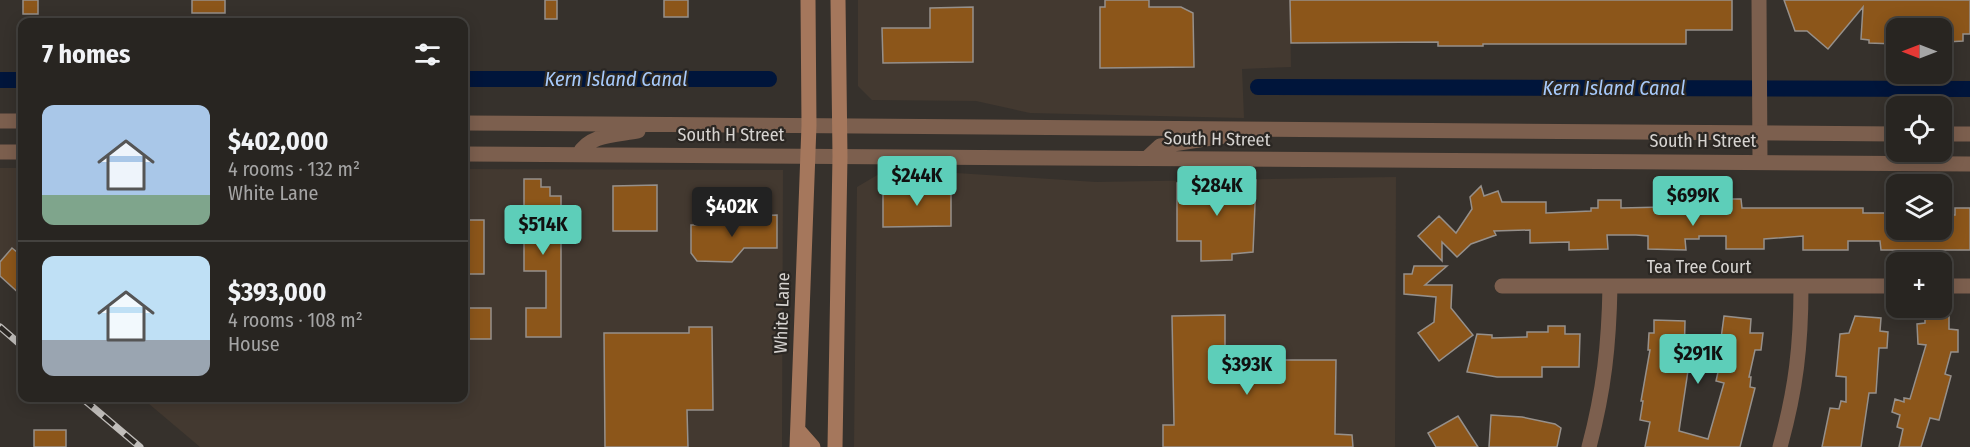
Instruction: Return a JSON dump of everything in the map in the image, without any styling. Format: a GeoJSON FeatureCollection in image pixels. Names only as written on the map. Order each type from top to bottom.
{"type":"FeatureCollection","features":[{"type":"Feature","properties":{"kind":"main road","name":"White Lane"},"geometry":{"type":"LineString","coordinates":[[798,447],[809,125],[808,0]]}},
{"type":"Feature","properties":{"kind":"main road"},"geometry":{"type":"LineString","coordinates":[[836,447],[840,156],[838,0]]}},
{"type":"Feature","properties":{"kind":"main road"},"geometry":{"type":"LineString","coordinates":[[798,430],[813,447]]}},
{"type":"Feature","properties":{"kind":"street"},"geometry":{"type":"LineString","coordinates":[[1759,0],[1760,161]]}},
{"type":"Feature","properties":{"kind":"street"},"geometry":{"type":"LineString","coordinates":[[0,121],[18,121]]}},
{"type":"Feature","properties":{"kind":"street","name":"South H Street"},"geometry":{"type":"LineString","coordinates":[[468,123],[1886,134]]}},
{"type":"Feature","properties":{"kind":"street"},"geometry":{"type":"LineString","coordinates":[[579,154],[583,145],[600,138],[679,124]]}},
{"type":"Feature","properties":{"kind":"street"},"geometry":{"type":"LineString","coordinates":[[1147,158],[1160,146],[1268,129]]}},
{"type":"Feature","properties":{"kind":"street"},"geometry":{"type":"LineString","coordinates":[[1952,134],[1970,134]]}},
{"type":"Feature","properties":{"kind":"street"},"geometry":{"type":"LineString","coordinates":[[0,152],[18,152]]}},
{"type":"Feature","properties":{"kind":"street","name":"South H Street"},"geometry":{"type":"LineString","coordinates":[[468,154],[1970,164]]}},
{"type":"Feature","properties":{"kind":"street","name":"Tea Tree Court"},"geometry":{"type":"LineString","coordinates":[[1502,286],[1886,286]]}},
{"type":"Feature","properties":{"kind":"street"},"geometry":{"type":"LineString","coordinates":[[1589,447],[1605,381],[1610,343],[1610,286]]}},
{"type":"Feature","properties":{"kind":"street"},"geometry":{"type":"LineString","coordinates":[[1780,447],[1797,380],[1801,345],[1802,286]]}},
{"type":"Feature","properties":{"kind":"street"},"geometry":{"type":"LineString","coordinates":[[1952,286],[1970,286]]}},
{"type":"Feature","properties":{"kind":"shaded area"},"geometry":{"type":"Polygon","coordinates":[[[858,0],[1290,0],[1291,67],[1242,69],[1244,118],[1030,113],[976,101],[872,100],[858,86],[858,0]]]}},
{"type":"Feature","properties":{"kind":"shaded area"},"geometry":{"type":"Polygon","coordinates":[[[0,168],[18,168],[18,292],[0,276],[0,168]]]}},
{"type":"Feature","properties":{"kind":"shaded area"},"geometry":{"type":"Polygon","coordinates":[[[468,169],[783,170],[782,447],[200,447],[147,402],[468,402],[468,169]]]}},
{"type":"Feature","properties":{"kind":"shaded area"},"geometry":{"type":"Polygon","coordinates":[[[941,172],[1096,182],[1396,177],[1395,447],[854,447],[857,187],[879,174],[941,172]]]}},
{"type":"Feature","properties":{"kind":"building"},"geometry":{"type":"Polygon","coordinates":[[[23,0],[38,0],[38,14],[23,14],[23,0]]]}},
{"type":"Feature","properties":{"kind":"building"},"geometry":{"type":"Polygon","coordinates":[[[192,0],[225,0],[225,13],[192,13],[192,0]]]}},
{"type":"Feature","properties":{"kind":"building"},"geometry":{"type":"Polygon","coordinates":[[[545,0],[557,0],[557,19],[545,19],[545,0]]]}},
{"type":"Feature","properties":{"kind":"building"},"geometry":{"type":"Polygon","coordinates":[[[664,0],[688,0],[688,17],[664,17],[664,0]]]}},
{"type":"Feature","properties":{"kind":"building"},"geometry":{"type":"Polygon","coordinates":[[[1105,0],[1149,0],[1149,7],[1181,7],[1193,13],[1194,67],[1100,68],[1100,7],[1105,7],[1105,0]]]}},
{"type":"Feature","properties":{"kind":"building"},"geometry":{"type":"Polygon","coordinates":[[[1290,0],[1732,0],[1732,30],[1686,30],[1686,44],[1438,46],[1438,42],[1291,43],[1290,0]]]}},
{"type":"Feature","properties":{"kind":"building"},"geometry":{"type":"Polygon","coordinates":[[[1784,0],[1970,0],[1970,34],[1963,34],[1963,41],[1952,42],[1952,18],[1886,18],[1886,44],[1869,43],[1869,40],[1861,39],[1863,7],[1828,49],[1807,31],[1795,31],[1784,0]]]}},
{"type":"Feature","properties":{"kind":"building"},"geometry":{"type":"Polygon","coordinates":[[[973,7],[973,62],[883,63],[882,28],[930,28],[930,8],[973,7]]]}},
{"type":"Feature","properties":{"kind":"building"},"geometry":{"type":"Polygon","coordinates":[[[524,179],[541,179],[541,187],[550,187],[550,196],[561,196],[561,337],[526,337],[526,308],[546,308],[546,271],[524,271],[524,179]]]}},
{"type":"Feature","properties":{"kind":"building"},"geometry":{"type":"Polygon","coordinates":[[[1256,180],[1253,252],[1232,254],[1232,260],[1201,261],[1201,241],[1177,241],[1177,183],[1256,180]]]}},
{"type":"Feature","properties":{"kind":"building"},"geometry":{"type":"Polygon","coordinates":[[[657,185],[657,231],[613,231],[613,186],[657,185]]]}},
{"type":"Feature","properties":{"kind":"building"},"geometry":{"type":"Polygon","coordinates":[[[1481,186],[1484,196],[1498,191],[1502,202],[1546,202],[1546,213],[1591,211],[1591,208],[1598,208],[1598,200],[1621,200],[1621,208],[1663,207],[1663,213],[1712,213],[1712,199],[1741,199],[1742,208],[1863,208],[1863,213],[1886,213],[1886,240],[1952,240],[1952,215],[1955,215],[1955,208],[1970,208],[1970,250],[1881,250],[1880,241],[1848,241],[1848,250],[1803,250],[1803,236],[1764,239],[1764,249],[1726,249],[1726,236],[1699,236],[1699,239],[1685,239],[1686,250],[1648,249],[1648,236],[1607,235],[1608,249],[1569,250],[1569,242],[1530,243],[1530,230],[1494,231],[1496,235],[1471,244],[1457,257],[1442,242],[1442,261],[1418,236],[1439,216],[1456,233],[1472,209],[1470,197],[1481,186]]]}},
{"type":"Feature","properties":{"kind":"building"},"geometry":{"type":"Polygon","coordinates":[[[951,187],[951,226],[883,227],[883,188],[951,187]]]}},
{"type":"Feature","properties":{"kind":"building"},"geometry":{"type":"Polygon","coordinates":[[[777,215],[777,248],[744,248],[732,262],[697,261],[691,253],[691,225],[704,225],[704,221],[750,221],[750,216],[777,215]]]}},
{"type":"Feature","properties":{"kind":"building"},"geometry":{"type":"Polygon","coordinates":[[[468,220],[484,220],[484,274],[468,274],[468,220]]]}},
{"type":"Feature","properties":{"kind":"building"},"geometry":{"type":"Polygon","coordinates":[[[12,248],[18,253],[18,292],[0,276],[0,262],[12,248]]]}},
{"type":"Feature","properties":{"kind":"building"},"geometry":{"type":"Polygon","coordinates":[[[1414,266],[1447,266],[1425,285],[1452,285],[1451,308],[1473,335],[1439,361],[1418,333],[1434,322],[1436,297],[1404,294],[1404,274],[1412,274],[1414,266]]]}},
{"type":"Feature","properties":{"kind":"building"},"geometry":{"type":"Polygon","coordinates":[[[468,308],[491,308],[491,339],[468,339],[468,308]]]}},
{"type":"Feature","properties":{"kind":"building"},"geometry":{"type":"Polygon","coordinates":[[[1225,315],[1225,366],[1258,366],[1258,360],[1336,360],[1335,434],[1352,435],[1353,447],[1163,447],[1163,425],[1174,425],[1172,316],[1225,315]]]}},
{"type":"Feature","properties":{"kind":"building"},"geometry":{"type":"Polygon","coordinates":[[[1724,316],[1751,319],[1750,333],[1763,333],[1761,350],[1755,350],[1749,377],[1751,377],[1750,387],[1755,388],[1740,447],[1645,447],[1650,422],[1640,420],[1643,401],[1641,401],[1650,350],[1648,350],[1649,333],[1654,333],[1654,320],[1685,321],[1684,363],[1689,364],[1679,431],[1708,439],[1724,383],[1716,381],[1724,346],[1720,346],[1724,316]]]}},
{"type":"Feature","properties":{"kind":"building"},"geometry":{"type":"Polygon","coordinates":[[[1855,316],[1881,318],[1880,331],[1888,332],[1887,348],[1879,348],[1876,393],[1869,393],[1861,447],[1822,447],[1830,408],[1839,409],[1841,401],[1846,402],[1846,377],[1836,376],[1840,334],[1849,333],[1855,316]]]}},
{"type":"Feature","properties":{"kind":"building"},"geometry":{"type":"Polygon","coordinates":[[[1925,318],[1949,318],[1949,329],[1958,330],[1958,352],[1951,352],[1945,374],[1951,376],[1939,420],[1930,418],[1921,447],[1899,447],[1903,429],[1897,427],[1900,415],[1892,412],[1895,399],[1904,402],[1904,398],[1910,399],[1926,345],[1918,344],[1917,324],[1925,323],[1925,318]]]}},
{"type":"Feature","properties":{"kind":"building"},"geometry":{"type":"Polygon","coordinates":[[[1548,326],[1565,326],[1565,334],[1580,334],[1579,367],[1542,367],[1542,377],[1497,377],[1467,372],[1477,334],[1492,335],[1492,338],[1527,337],[1527,332],[1548,332],[1548,326]]]}},
{"type":"Feature","properties":{"kind":"building"},"geometry":{"type":"Polygon","coordinates":[[[689,327],[712,327],[713,410],[687,410],[688,447],[605,447],[604,333],[689,333],[689,327]]]}},
{"type":"Feature","properties":{"kind":"building"},"geometry":{"type":"Polygon","coordinates":[[[1491,415],[1522,417],[1555,424],[1561,428],[1557,447],[1489,447],[1491,415]]]}},
{"type":"Feature","properties":{"kind":"building"},"geometry":{"type":"Polygon","coordinates":[[[1458,416],[1478,447],[1436,447],[1428,433],[1458,416]]]}},
{"type":"Feature","properties":{"kind":"building"},"geometry":{"type":"Polygon","coordinates":[[[34,430],[66,430],[66,447],[34,447],[34,430]]]}},
{"type":"Feature","properties":{"kind":"waterway","name":"Kern Island Canal"},"geometry":{"type":"LineString","coordinates":[[468,79],[769,79]]}},
{"type":"Feature","properties":{"kind":"waterway","name":"Kern Island Canal"},"geometry":{"type":"LineString","coordinates":[[0,80],[18,80]]}},
{"type":"Feature","properties":{"kind":"waterway","name":"Kern Island Canal"},"geometry":{"type":"LineString","coordinates":[[1258,87],[1970,89]]}},
{"type":"Feature","properties":{"kind":"railway"},"geometry":{"type":"LineString","coordinates":[[0,327],[18,343]]}},
{"type":"Feature","properties":{"kind":"railway"},"geometry":{"type":"LineString","coordinates":[[87,402],[140,447]]}}]}
